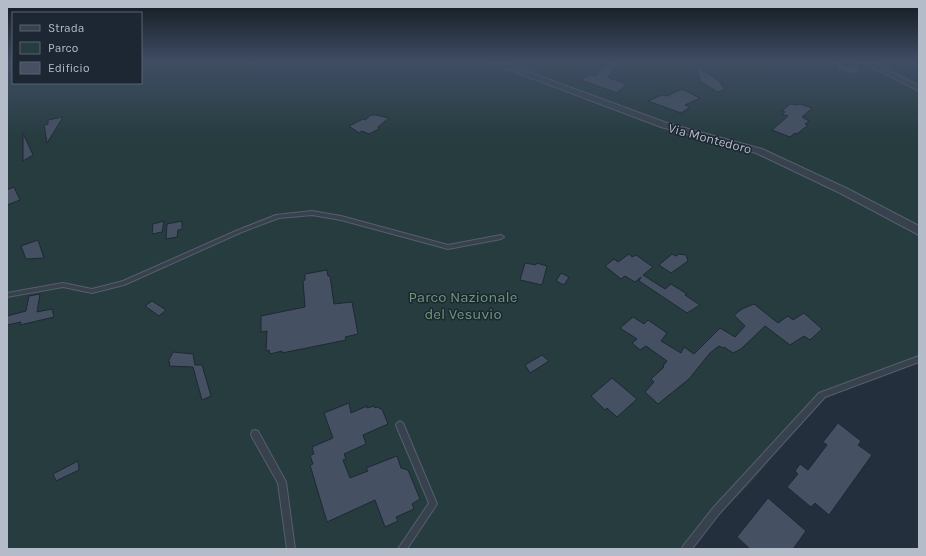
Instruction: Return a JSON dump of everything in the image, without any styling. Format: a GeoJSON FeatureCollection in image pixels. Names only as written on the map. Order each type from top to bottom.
{"type":"FeatureCollection","features":[{"type":"Feature","properties":{"kind":"street","name":"Via Montedoro"},"geometry":{"type":"LineString","coordinates":[[563,88],[664,125],[759,151],[844,191],[919,231]]}},
{"type":"Feature","properties":{"kind":"lane"},"geometry":{"type":"LineString","coordinates":[[7,295],[63,285],[92,291],[124,283],[240,231],[278,216],[312,213],[341,218],[448,247],[501,237]]}},
{"type":"Feature","properties":{"kind":"lane"},"geometry":{"type":"LineString","coordinates":[[686,549],[716,511],[822,395],[919,359]]}},
{"type":"Feature","properties":{"kind":"lane"},"geometry":{"type":"LineString","coordinates":[[400,424],[434,504],[402,549]]}},
{"type":"Feature","properties":{"kind":"lane"},"geometry":{"type":"LineString","coordinates":[[255,434],[282,482],[291,549]]}},
{"type":"Feature","properties":{"kind":"green space","name":"Parco Nazionale del Vesuvio"},"geometry":{"type":"Polygon","coordinates":[[[7,88],[919,88],[919,362],[828,396],[777,451],[751,483],[694,539],[688,549],[7,549],[7,88]]]}},
{"type":"Feature","properties":{"kind":"building"},"geometry":{"type":"Polygon","coordinates":[[[603,88],[623,88],[617,93],[603,88]]]}},
{"type":"Feature","properties":{"kind":"building"},"geometry":{"type":"Polygon","coordinates":[[[711,88],[724,88],[725,90],[717,92],[711,88]]]}},
{"type":"Feature","properties":{"kind":"building"},"geometry":{"type":"Polygon","coordinates":[[[682,89],[700,98],[685,105],[690,107],[681,113],[648,101],[662,95],[667,96],[682,89]]]}},
{"type":"Feature","properties":{"kind":"building"},"geometry":{"type":"Polygon","coordinates":[[[790,104],[800,104],[812,108],[802,117],[809,121],[805,124],[808,125],[797,134],[795,133],[790,137],[772,130],[788,116],[782,114],[785,112],[782,111],[790,104]]]}},
{"type":"Feature","properties":{"kind":"building"},"geometry":{"type":"Polygon","coordinates":[[[371,115],[389,118],[378,127],[379,129],[369,134],[362,131],[359,133],[349,126],[363,119],[365,120],[371,115]]]}},
{"type":"Feature","properties":{"kind":"building"},"geometry":{"type":"Polygon","coordinates":[[[63,117],[47,143],[44,125],[48,124],[48,120],[63,117]]]}},
{"type":"Feature","properties":{"kind":"building"},"geometry":{"type":"Polygon","coordinates":[[[23,133],[33,155],[23,161],[23,133]]]}},
{"type":"Feature","properties":{"kind":"building"},"geometry":{"type":"Polygon","coordinates":[[[14,187],[20,200],[7,205],[7,190],[14,187]]]}},
{"type":"Feature","properties":{"kind":"building"},"geometry":{"type":"Polygon","coordinates":[[[164,221],[162,232],[152,234],[153,224],[164,221]]]}},
{"type":"Feature","properties":{"kind":"building"},"geometry":{"type":"Polygon","coordinates":[[[182,221],[182,229],[178,230],[177,237],[166,239],[167,224],[182,221]]]}},
{"type":"Feature","properties":{"kind":"building"},"geometry":{"type":"Polygon","coordinates":[[[38,240],[44,258],[26,259],[21,246],[38,240]]]}},
{"type":"Feature","properties":{"kind":"building"},"geometry":{"type":"Polygon","coordinates":[[[629,254],[632,257],[636,255],[653,267],[643,275],[665,289],[671,284],[687,294],[685,295],[700,305],[687,313],[639,281],[641,277],[635,282],[625,276],[621,279],[605,266],[614,259],[618,262],[629,254]]]}},
{"type":"Feature","properties":{"kind":"building"},"geometry":{"type":"Polygon","coordinates":[[[672,254],[676,256],[679,254],[686,255],[688,261],[671,273],[659,265],[672,254]]]}},
{"type":"Feature","properties":{"kind":"building"},"geometry":{"type":"Polygon","coordinates":[[[525,263],[536,265],[536,263],[547,266],[542,285],[520,280],[525,263]]]}},
{"type":"Feature","properties":{"kind":"building"},"geometry":{"type":"Polygon","coordinates":[[[327,270],[328,276],[330,276],[334,304],[352,302],[358,334],[345,337],[346,340],[270,354],[269,350],[266,351],[267,331],[261,332],[261,316],[305,307],[303,281],[305,280],[305,274],[327,270]]]}},
{"type":"Feature","properties":{"kind":"building"},"geometry":{"type":"Polygon","coordinates":[[[561,273],[569,277],[564,285],[556,281],[561,273]]]}},
{"type":"Feature","properties":{"kind":"building"},"geometry":{"type":"Polygon","coordinates":[[[40,294],[37,312],[52,309],[54,317],[20,325],[21,322],[7,325],[7,316],[26,311],[29,296],[40,294]]]}},
{"type":"Feature","properties":{"kind":"building"},"geometry":{"type":"Polygon","coordinates":[[[152,301],[166,310],[159,316],[145,306],[152,301]]]}},
{"type":"Feature","properties":{"kind":"building"},"geometry":{"type":"Polygon","coordinates":[[[754,304],[778,323],[788,316],[793,320],[804,313],[822,329],[810,340],[804,336],[790,345],[765,326],[741,349],[733,353],[724,347],[719,346],[710,353],[689,379],[658,404],[645,392],[654,382],[651,379],[664,367],[663,366],[667,361],[646,346],[640,350],[632,343],[637,339],[620,328],[633,317],[644,324],[648,320],[667,333],[661,341],[681,353],[684,347],[694,354],[720,328],[735,337],[745,326],[734,315],[742,309],[754,304]]]}},
{"type":"Feature","properties":{"kind":"building"},"geometry":{"type":"Polygon","coordinates":[[[173,352],[193,354],[195,365],[202,365],[211,396],[202,400],[193,367],[169,366],[170,362],[168,362],[173,352]]]}},
{"type":"Feature","properties":{"kind":"building"},"geometry":{"type":"Polygon","coordinates":[[[542,355],[549,361],[530,373],[525,365],[542,355]]]}},
{"type":"Feature","properties":{"kind":"building"},"geometry":{"type":"Polygon","coordinates":[[[612,378],[637,399],[617,417],[607,408],[605,410],[591,396],[612,378]]]}},
{"type":"Feature","properties":{"kind":"building"},"geometry":{"type":"Polygon","coordinates":[[[349,403],[351,413],[367,406],[367,408],[374,406],[375,408],[378,407],[382,409],[388,424],[363,435],[366,444],[344,454],[346,459],[343,460],[350,478],[368,471],[366,468],[397,456],[401,468],[408,470],[420,499],[412,504],[414,509],[396,517],[398,521],[385,527],[375,500],[327,522],[310,465],[313,464],[310,455],[314,454],[312,447],[333,438],[324,413],[349,403]]]}},
{"type":"Feature","properties":{"kind":"building"},"geometry":{"type":"Polygon","coordinates":[[[838,423],[861,441],[858,445],[872,455],[829,515],[815,503],[811,507],[787,487],[798,474],[795,471],[800,464],[808,470],[827,445],[823,442],[838,423]]]}},
{"type":"Feature","properties":{"kind":"building"},"geometry":{"type":"Polygon","coordinates":[[[78,461],[79,470],[56,481],[53,474],[78,461]]]}},
{"type":"Feature","properties":{"kind":"building"},"geometry":{"type":"Polygon","coordinates":[[[768,498],[806,531],[793,549],[750,549],[737,537],[768,498]]]}}]}
